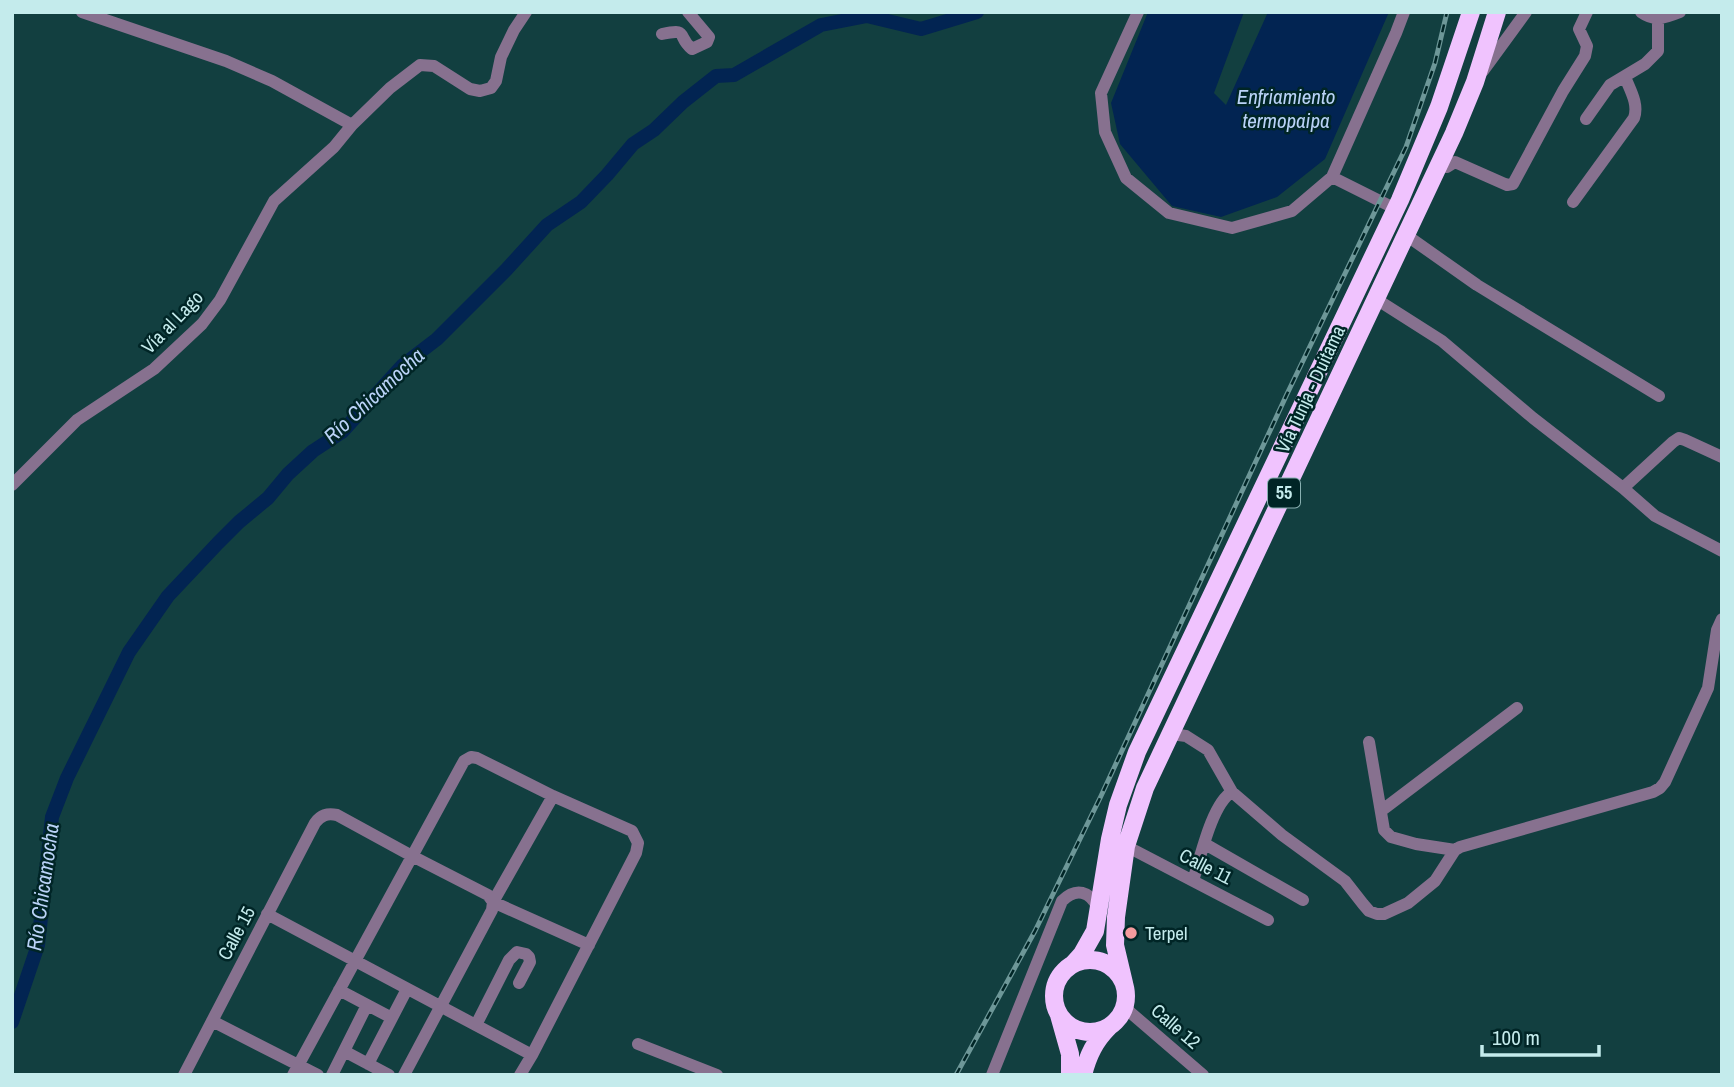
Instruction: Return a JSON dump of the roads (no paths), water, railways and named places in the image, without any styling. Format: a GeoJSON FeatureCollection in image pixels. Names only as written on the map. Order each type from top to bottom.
{"type":"FeatureCollection","features":[{"type":"Feature","properties":{"kind":"highway","name":"Vía Tunja - Duitama"},"geometry":{"type":"LineString","coordinates":[[1073,964],[1095,931],[1110,839],[1118,805],[1137,752],[1396,209],[1439,107],[1471,12]]}},
{"type":"Feature","properties":{"kind":"highway","name":"Vía Tunja - Duitama"},"geometry":{"type":"LineString","coordinates":[[1124,983],[1114,931],[1126,846],[1144,788],[1406,235],[1475,82],[1497,12]]}},
{"type":"Feature","properties":{"kind":"highway"},"geometry":{"type":"LineString","coordinates":[[1073,964],[1088,960],[1103,962],[1116,970],[1124,983]]}},
{"type":"Feature","properties":{"kind":"highway","name":"55"},"geometry":{"type":"LineString","coordinates":[[1070,1074],[1070,1054],[1054,992],[1057,981],[1073,964]]}},
{"type":"Feature","properties":{"kind":"highway","name":"55"},"geometry":{"type":"LineString","coordinates":[[1124,983],[1125,1007]]}},
{"type":"Feature","properties":{"kind":"highway"},"geometry":{"type":"LineString","coordinates":[[1083,1075],[1091,1049],[1125,1007]]}},
{"type":"Feature","properties":{"kind":"highway"},"geometry":{"type":"LineString","coordinates":[[1059,1015],[1070,1026],[1083,1031],[1098,1031],[1112,1024]]}},
{"type":"Feature","properties":{"kind":"street"},"geometry":{"type":"LineString","coordinates":[[82,12],[226,61],[272,81],[352,125]]}},
{"type":"Feature","properties":{"kind":"street","name":"Vía al Lago"},"geometry":{"type":"LineString","coordinates":[[12,485],[77,420],[154,369],[202,324],[220,300],[274,201],[334,147],[390,88],[420,65],[434,66],[470,89],[480,92],[491,88],[496,81],[510,39],[526,12]]}},
{"type":"Feature","properties":{"kind":"street"},"geometry":{"type":"LineString","coordinates":[[662,34],[680,32],[692,49],[707,43],[709,37],[688,12]]}},
{"type":"Feature","properties":{"kind":"street"},"geometry":{"type":"LineString","coordinates":[[1138,12],[1101,93],[1105,132],[1126,178],[1169,213],[1232,228],[1292,211],[1332,177],[1404,12]]}},
{"type":"Feature","properties":{"kind":"street"},"geometry":{"type":"LineString","coordinates":[[1475,82],[1526,12]]}},
{"type":"Feature","properties":{"kind":"street"},"geometry":{"type":"LineString","coordinates":[[1438,164],[1447,167],[1455,162],[1507,186],[1513,184],[1585,56],[1587,46],[1579,29],[1587,12]]}},
{"type":"Feature","properties":{"kind":"street"},"geometry":{"type":"LineString","coordinates":[[1641,12],[1658,20],[1680,12]]}},
{"type":"Feature","properties":{"kind":"street"},"geometry":{"type":"LineString","coordinates":[[1586,119],[1615,80],[1645,64],[1658,51],[1658,20]]}},
{"type":"Feature","properties":{"kind":"street"},"geometry":{"type":"LineString","coordinates":[[1573,202],[1634,118],[1635,102],[1625,77]]}},
{"type":"Feature","properties":{"kind":"street"},"geometry":{"type":"LineString","coordinates":[[1332,177],[1396,209]]}},
{"type":"Feature","properties":{"kind":"street"},"geometry":{"type":"LineString","coordinates":[[1406,235],[1477,285],[1659,396]]}},
{"type":"Feature","properties":{"kind":"street"},"geometry":{"type":"LineString","coordinates":[[1376,299],[1442,341],[1655,516],[1722,551]]}},
{"type":"Feature","properties":{"kind":"street"},"geometry":{"type":"LineString","coordinates":[[1623,488],[1679,439],[1722,457]]}},
{"type":"Feature","properties":{"kind":"street"},"geometry":{"type":"LineString","coordinates":[[1171,734],[1186,736],[1208,750],[1232,792],[1282,835],[1345,881],[1369,911],[1384,914],[1408,903],[1434,881],[1455,850],[1464,845],[1660,789],[1708,688],[1717,630],[1722,619]]}},
{"type":"Feature","properties":{"kind":"street"},"geometry":{"type":"LineString","coordinates":[[1708,688],[1722,692]]}},
{"type":"Feature","properties":{"kind":"street"},"geometry":{"type":"LineString","coordinates":[[1381,811],[1517,708]]}},
{"type":"Feature","properties":{"kind":"street"},"geometry":{"type":"LineString","coordinates":[[1369,742],[1384,830],[1391,837],[1455,850]]}},
{"type":"Feature","properties":{"kind":"street"},"geometry":{"type":"LineString","coordinates":[[295,1069],[464,761],[477,758],[632,831],[638,843],[636,853],[520,1075]]}},
{"type":"Feature","properties":{"kind":"street"},"geometry":{"type":"LineString","coordinates":[[1193,881],[1212,820],[1223,799],[1232,792]]}},
{"type":"Feature","properties":{"kind":"street"},"geometry":{"type":"LineString","coordinates":[[404,1075],[492,910],[493,902],[553,796]]}},
{"type":"Feature","properties":{"kind":"street","name":"Calle 15"},"geometry":{"type":"LineString","coordinates":[[184,1075],[318,819],[327,814],[337,815],[412,856]]}},
{"type":"Feature","properties":{"kind":"street"},"geometry":{"type":"LineString","coordinates":[[1205,844],[1303,900]]}},
{"type":"Feature","properties":{"kind":"street","name":"Calle 11"},"geometry":{"type":"LineString","coordinates":[[1126,846],[1268,920]]}},
{"type":"Feature","properties":{"kind":"street"},"geometry":{"type":"LineString","coordinates":[[412,856],[488,895],[493,902],[589,945]]}},
{"type":"Feature","properties":{"kind":"street"},"geometry":{"type":"LineString","coordinates":[[992,1075],[1062,901],[1071,894],[1084,893],[1094,900],[1098,908]]}},
{"type":"Feature","properties":{"kind":"street"},"geometry":{"type":"LineString","coordinates":[[267,914],[532,1055]]}},
{"type":"Feature","properties":{"kind":"street"},"geometry":{"type":"LineString","coordinates":[[476,1025],[509,960],[517,952],[529,957],[530,962],[519,984]]}},
{"type":"Feature","properties":{"kind":"street"},"geometry":{"type":"LineString","coordinates":[[368,1063],[407,989]]}},
{"type":"Feature","properties":{"kind":"street"},"geometry":{"type":"LineString","coordinates":[[339,990],[391,1018]]}},
{"type":"Feature","properties":{"kind":"street"},"geometry":{"type":"LineString","coordinates":[[332,1075],[367,1005]]}},
{"type":"Feature","properties":{"kind":"street","name":"Calle 12"},"geometry":{"type":"LineString","coordinates":[[1125,1007],[1203,1075]]}},
{"type":"Feature","properties":{"kind":"street"},"geometry":{"type":"LineString","coordinates":[[212,1021],[295,1069],[318,1075]]}},
{"type":"Feature","properties":{"kind":"street"},"geometry":{"type":"LineString","coordinates":[[638,1044],[717,1075]]}},
{"type":"Feature","properties":{"kind":"street"},"geometry":{"type":"LineString","coordinates":[[344,1051],[389,1075]]}},
{"type":"Feature","properties":{"kind":"street"},"geometry":{"type":"LineString","coordinates":[[677,1075],[688,1063]]}},
{"type":"Feature","properties":{"kind":"water","name":"Enfriamiento termopaipa"},"geometry":{"type":"Polygon","coordinates":[[[1148,12],[1244,12],[1214,93],[1226,105],[1268,12],[1389,12],[1325,159],[1277,197],[1221,217],[1172,206],[1120,144],[1111,103],[1148,12]]]}},
{"type":"Feature","properties":{"kind":"waterway","name":"Río Chicamocha"},"geometry":{"type":"LineString","coordinates":[[12,1022],[38,945],[52,817],[67,778],[129,652],[168,596],[218,543],[268,498],[288,474],[313,451],[342,432],[403,365],[437,339],[547,225],[581,202],[633,144],[654,130],[716,76],[734,75],[821,25],[867,16],[921,29],[977,12]]}},
{"type":"Feature","properties":{"kind":"railway"},"geometry":{"type":"LineString","coordinates":[[956,1075],[1035,931],[1101,796],[1287,394],[1406,147],[1435,63],[1447,12]]}},
{"type":"Feature","properties":{"kind":"place","name":"Terpel"},"geometry":{"type":"Point","coordinates":[1131,933]}}]}
